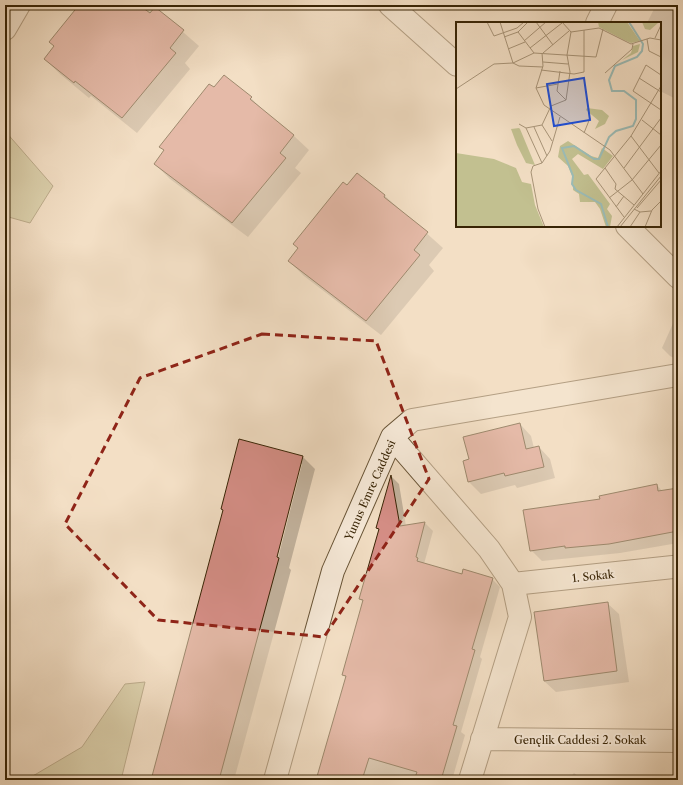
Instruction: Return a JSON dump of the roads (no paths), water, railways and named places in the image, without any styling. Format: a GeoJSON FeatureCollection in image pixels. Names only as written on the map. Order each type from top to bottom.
{"type":"FeatureCollection","features":[{"type":"Feature","properties":{"kind":"street"},"geometry":{"type":"LineString","coordinates":[[5,30],[18,5]]}},
{"type":"Feature","properties":{"kind":"street"},"geometry":{"type":"LineString","coordinates":[[390,5],[456,64]]}},
{"type":"Feature","properties":{"kind":"street"},"geometry":{"type":"LineString","coordinates":[[598,22],[606,5]]}},
{"type":"Feature","properties":{"kind":"street"},"geometry":{"type":"LineString","coordinates":[[628,227],[678,277]]}},
{"type":"Feature","properties":{"kind":"street","name":"Yunus Emre Caddesi"},"geometry":{"type":"LineString","coordinates":[[275,780],[333,571],[392,437],[412,420],[678,375]]}},
{"type":"Feature","properties":{"kind":"street"},"geometry":{"type":"LineString","coordinates":[[392,437],[489,548],[513,584],[520,617],[470,780]]}},
{"type":"Feature","properties":{"kind":"street","name":"1. Sokak"},"geometry":{"type":"LineString","coordinates":[[513,584],[673,567]]}},
{"type":"Feature","properties":{"kind":"street","name":"Gençlik Caddesi 2. Sokak"},"geometry":{"type":"LineString","coordinates":[[482,739],[678,741]]}}]}
